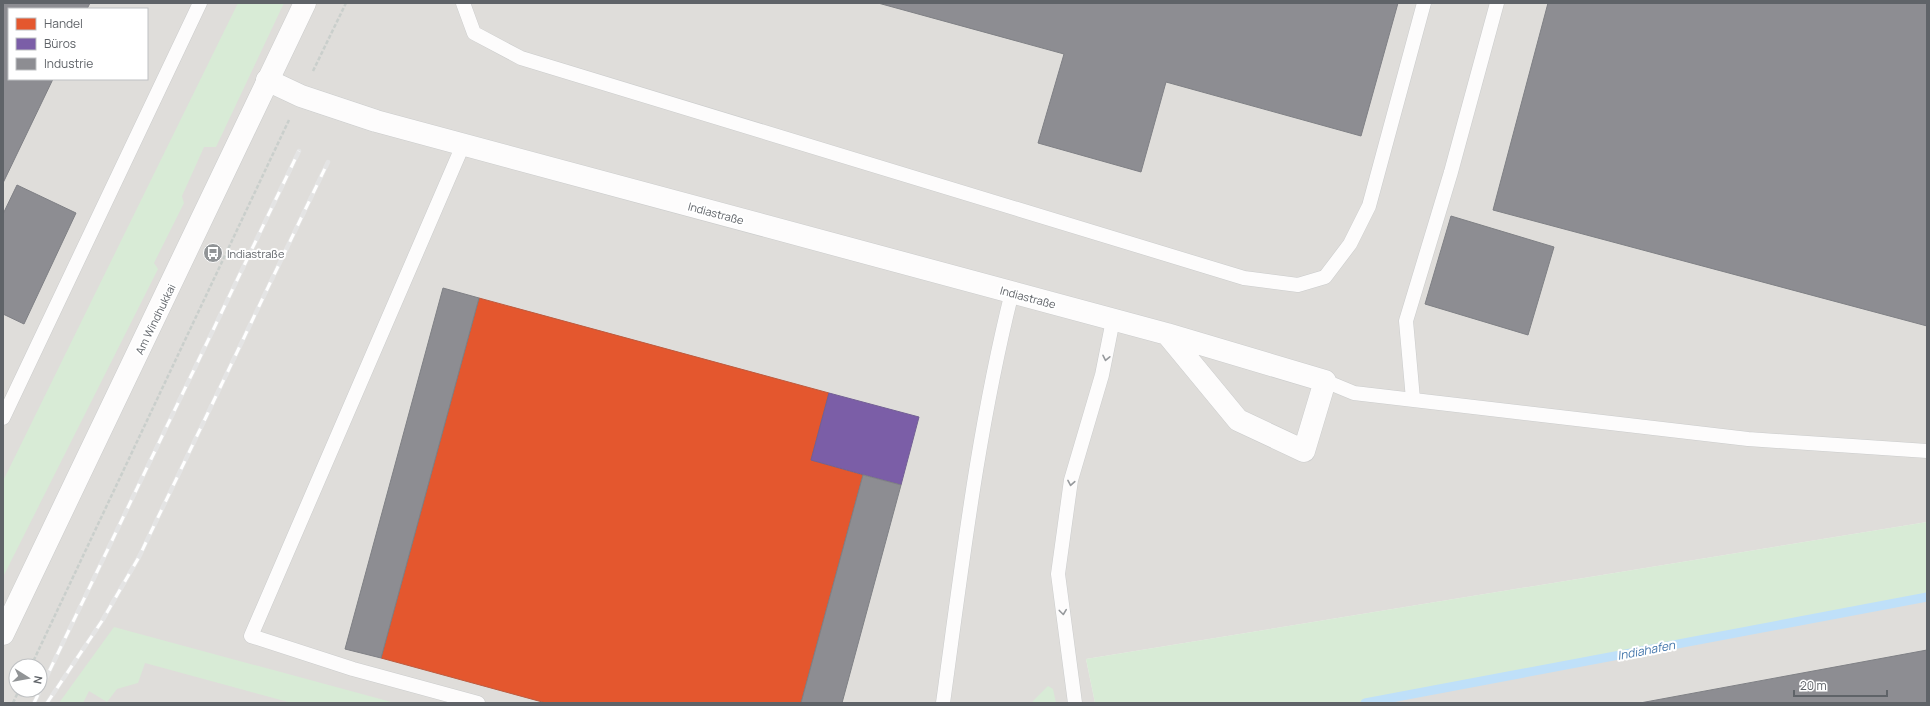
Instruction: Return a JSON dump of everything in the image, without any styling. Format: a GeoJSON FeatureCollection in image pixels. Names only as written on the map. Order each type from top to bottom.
{"type":"FeatureCollection","features":[{"type":"Feature","properties":{"kind":"street","name":"Am Windhukkai"},"geometry":{"type":"LineString","coordinates":[[3,634],[305,3]]}},
{"type":"Feature","properties":{"kind":"street","name":"Indiastraße"},"geometry":{"type":"LineString","coordinates":[[268,80],[301,96],[376,121],[1168,334],[1325,381]]}},
{"type":"Feature","properties":{"kind":"street"},"geometry":{"type":"LineString","coordinates":[[1168,334],[1238,420],[1304,451],[1325,381]]}},
{"type":"Feature","properties":{"kind":"lane"},"geometry":{"type":"LineString","coordinates":[[3,418],[200,3]]}},
{"type":"Feature","properties":{"kind":"lane"},"geometry":{"type":"LineString","coordinates":[[463,3],[474,33],[521,58],[1244,278],[1298,285],[1325,277],[1350,244],[1369,206],[1424,3]]}},
{"type":"Feature","properties":{"kind":"lane"},"geometry":{"type":"LineString","coordinates":[[1413,400],[1406,321],[1450,172],[1497,3]]}},
{"type":"Feature","properties":{"kind":"lane"},"geometry":{"type":"LineString","coordinates":[[463,145],[251,636],[353,669],[478,703]]}},
{"type":"Feature","properties":{"kind":"lane"},"geometry":{"type":"LineString","coordinates":[[943,703],[975,471],[1000,340],[1012,292]]}},
{"type":"Feature","properties":{"kind":"lane"},"geometry":{"type":"LineString","coordinates":[[1074,703],[1058,574],[1071,480],[1102,376],[1114,320]]}},
{"type":"Feature","properties":{"kind":"lane"},"geometry":{"type":"LineString","coordinates":[[1325,381],[1354,393],[1748,439],[1927,451]]}},
{"type":"Feature","properties":{"kind":"path"},"geometry":{"type":"LineString","coordinates":[[35,658],[346,3]]}},
{"type":"Feature","properties":{"kind":"shaded area"},"geometry":{"type":"Polygon","coordinates":[[[3,3],[1927,3],[1927,522],[1086,659],[1095,703],[3,703],[3,3]]]}},
{"type":"Feature","properties":{"kind":"shaded area"},"geometry":{"type":"Polygon","coordinates":[[[1927,593],[1927,703],[1357,703],[1927,593]]]}},
{"type":"Feature","properties":{"kind":"green space"},"geometry":{"type":"Polygon","coordinates":[[[238,3],[284,3],[216,147],[204,147],[182,196],[184,203],[154,263],[158,269],[3,577],[3,481],[238,3]]]}},
{"type":"Feature","properties":{"kind":"green space"},"geometry":{"type":"Polygon","coordinates":[[[1927,522],[1927,593],[1357,703],[1095,703],[1086,659],[1927,522]]]}},
{"type":"Feature","properties":{"kind":"green space"},"geometry":{"type":"Polygon","coordinates":[[[114,627],[395,703],[292,703],[145,663],[138,683],[117,689],[107,702],[89,691],[83,703],[59,703],[114,627]]]}},
{"type":"Feature","properties":{"kind":"green space"},"geometry":{"type":"Polygon","coordinates":[[[1048,686],[1053,689],[1056,703],[1033,703],[1033,701],[1048,686]]]}},
{"type":"Feature","properties":{"kind":"building: Handel"},"geometry":{"type":"Polygon","coordinates":[[[479,298],[829,393],[811,460],[863,475],[801,703],[546,703],[381,658],[479,298]]]}},
{"type":"Feature","properties":{"kind":"building: Büros"},"geometry":{"type":"Polygon","coordinates":[[[829,393],[919,417],[901,485],[811,460],[829,393]]]}},
{"type":"Feature","properties":{"kind":"building: Industrie"},"geometry":{"type":"Polygon","coordinates":[[[3,3],[90,3],[88,8],[8,8],[8,80],[53,80],[3,183],[3,3]]]}},
{"type":"Feature","properties":{"kind":"building: Industrie"},"geometry":{"type":"Polygon","coordinates":[[[878,3],[1398,3],[1361,136],[1166,82],[1141,172],[1038,143],[1064,54],[878,3]]]}},
{"type":"Feature","properties":{"kind":"building: Industrie"},"geometry":{"type":"Polygon","coordinates":[[[1548,3],[1927,3],[1927,326],[1493,210],[1548,3]]]}},
{"type":"Feature","properties":{"kind":"building: Industrie"},"geometry":{"type":"Polygon","coordinates":[[[17,185],[76,213],[24,324],[3,314],[3,214],[17,185]]]}},
{"type":"Feature","properties":{"kind":"building: Industrie"},"geometry":{"type":"Polygon","coordinates":[[[1451,216],[1554,247],[1528,335],[1425,304],[1451,216]]]}},
{"type":"Feature","properties":{"kind":"building: Industrie"},"geometry":{"type":"Polygon","coordinates":[[[443,288],[479,298],[381,658],[345,649],[443,288]]]}},
{"type":"Feature","properties":{"kind":"building: Industrie"},"geometry":{"type":"Polygon","coordinates":[[[863,475],[901,485],[842,703],[801,703],[863,475]]]}},
{"type":"Feature","properties":{"kind":"building: Industrie"},"geometry":{"type":"Polygon","coordinates":[[[1927,650],[1927,703],[1640,703],[1927,650]]]}},
{"type":"Feature","properties":{"kind":"waterway","name":"Indiahafen"},"geometry":{"type":"LineString","coordinates":[[1365,703],[1927,597]]}},
{"type":"Feature","properties":{"kind":"railway"},"geometry":{"type":"LineString","coordinates":[[34,703],[299,151]]}},
{"type":"Feature","properties":{"kind":"railway"},"geometry":{"type":"LineString","coordinates":[[47,703],[102,621],[139,557],[328,162]]}},
{"type":"Feature","properties":{"kind":"place","name":"Indiastraße"},"geometry":{"type":"Point","coordinates":[213,253]}}]}
